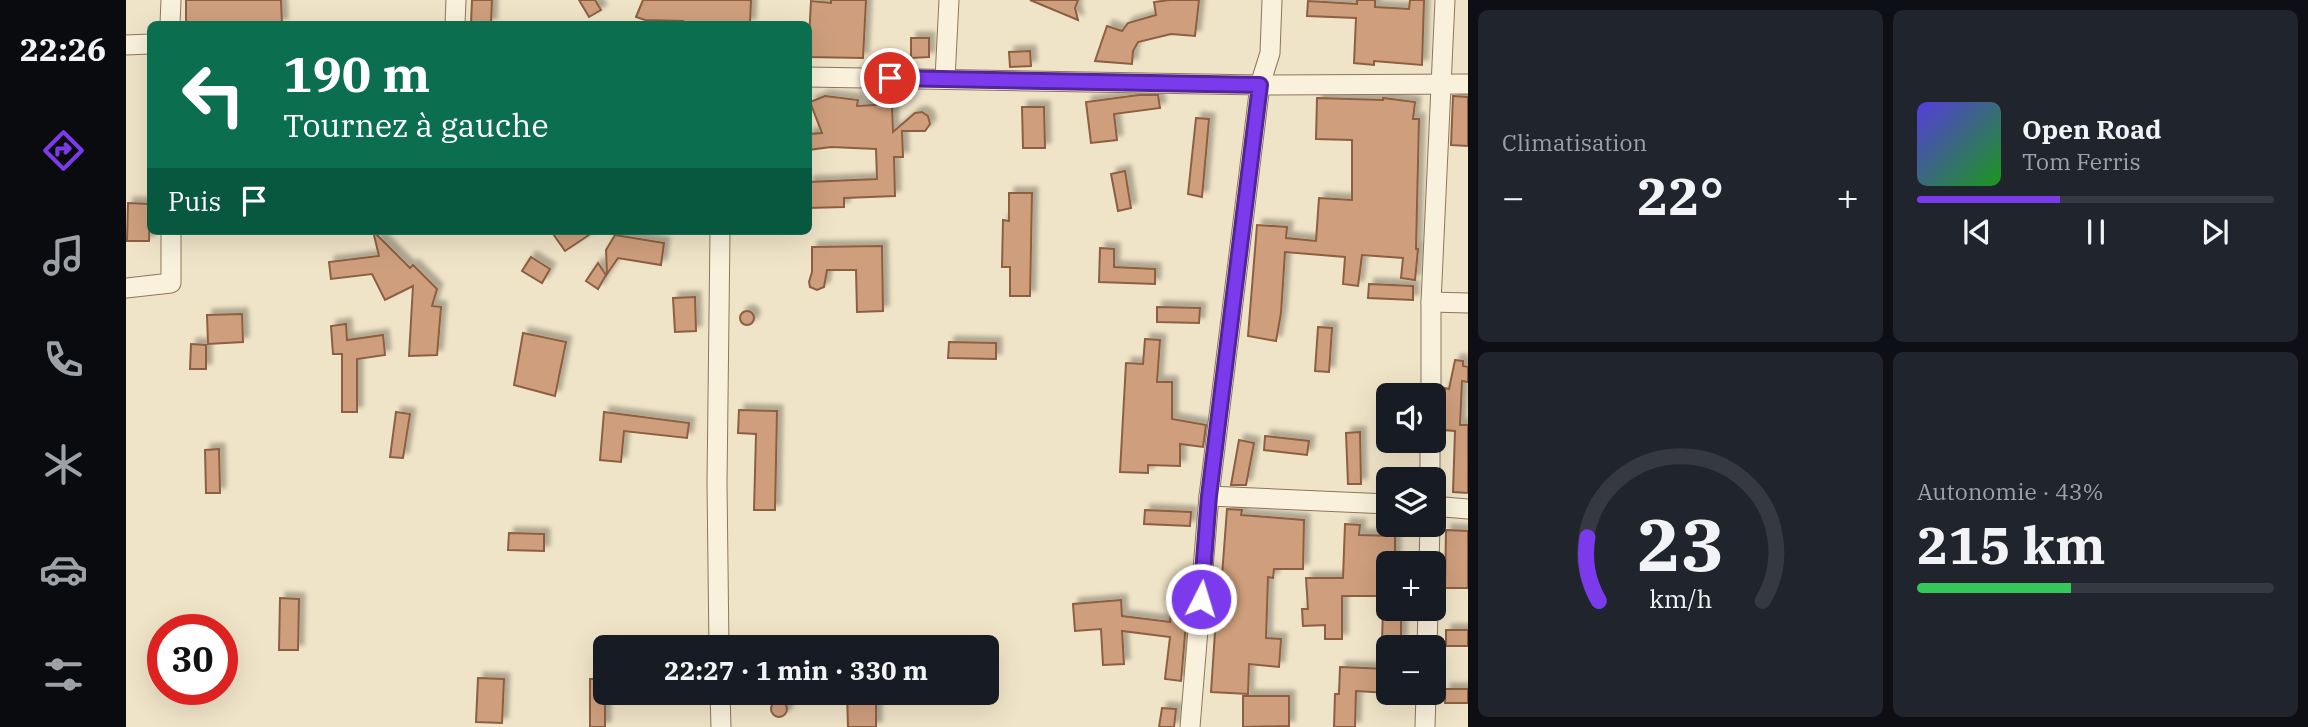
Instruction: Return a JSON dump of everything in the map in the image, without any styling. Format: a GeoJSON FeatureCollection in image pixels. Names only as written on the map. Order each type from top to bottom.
{"type":"FeatureCollection","features":[{"type":"Feature","properties":{"kind":"street"},"geometry":{"type":"LineString","coordinates":[[170,21],[171,0]]}},
{"type":"Feature","properties":{"kind":"street"},"geometry":{"type":"LineString","coordinates":[[455,21],[456,0]]}},
{"type":"Feature","properties":{"kind":"street"},"geometry":{"type":"LineString","coordinates":[[945,79],[949,0]]}},
{"type":"Feature","properties":{"kind":"street"},"geometry":{"type":"LineString","coordinates":[[1189,727],[1209,496],[1260,85],[1270,54],[1272,0]]}},
{"type":"Feature","properties":{"kind":"street"},"geometry":{"type":"LineString","coordinates":[[1431,383],[1445,0]]}},
{"type":"Feature","properties":{"kind":"street"},"geometry":{"type":"LineString","coordinates":[[126,45],[147,44]]}},
{"type":"Feature","properties":{"kind":"street"},"geometry":{"type":"LineString","coordinates":[[812,77],[1260,85],[1468,84]]}},
{"type":"Feature","properties":{"kind":"street"},"geometry":{"type":"LineString","coordinates":[[126,288],[171,283],[171,235]]}},
{"type":"Feature","properties":{"kind":"street"},"geometry":{"type":"LineString","coordinates":[[719,635],[717,483],[720,235]]}},
{"type":"Feature","properties":{"kind":"street"},"geometry":{"type":"LineString","coordinates":[[1432,302],[1468,303]]}},
{"type":"Feature","properties":{"kind":"street"},"geometry":{"type":"LineString","coordinates":[[1209,496],[1376,503]]}},
{"type":"Feature","properties":{"kind":"street"},"geometry":{"type":"LineString","coordinates":[[1446,507],[1468,509]]}},
{"type":"Feature","properties":{"kind":"street"},"geometry":{"type":"LineString","coordinates":[[720,705],[720,727]]}},
{"type":"Feature","properties":{"kind":"street"},"geometry":{"type":"LineString","coordinates":[[1425,727],[1426,705]]}},
{"type":"Feature","properties":{"kind":"building"},"geometry":{"type":"Polygon","coordinates":[[[186,0],[281,0],[282,21],[186,21],[186,0]]]}},
{"type":"Feature","properties":{"kind":"building"},"geometry":{"type":"Polygon","coordinates":[[[472,0],[492,0],[491,21],[471,21],[472,0]]]}},
{"type":"Feature","properties":{"kind":"building"},"geometry":{"type":"Polygon","coordinates":[[[579,0],[595,0],[601,10],[589,17],[579,0]]]}},
{"type":"Feature","properties":{"kind":"building"},"geometry":{"type":"Polygon","coordinates":[[[643,0],[751,0],[750,21],[645,20],[636,17],[643,0]]]}},
{"type":"Feature","properties":{"kind":"building"},"geometry":{"type":"Polygon","coordinates":[[[831,0],[866,0],[863,58],[812,57],[811,1],[831,3],[831,0]]]}},
{"type":"Feature","properties":{"kind":"building"},"geometry":{"type":"Polygon","coordinates":[[[1030,0],[1078,0],[1075,8],[1078,20],[1030,0]]]}},
{"type":"Feature","properties":{"kind":"building"},"geometry":{"type":"Polygon","coordinates":[[[1199,0],[1195,36],[1171,34],[1138,42],[1133,51],[1132,64],[1095,61],[1107,26],[1122,31],[1128,23],[1156,15],[1154,2],[1199,0]]]}},
{"type":"Feature","properties":{"kind":"building"},"geometry":{"type":"Polygon","coordinates":[[[1357,0],[1375,0],[1375,7],[1409,9],[1410,0],[1424,0],[1422,65],[1374,61],[1374,65],[1354,63],[1356,18],[1307,16],[1308,1],[1357,4],[1357,0]]]}},
{"type":"Feature","properties":{"kind":"building"},"geometry":{"type":"Polygon","coordinates":[[[911,38],[929,38],[929,57],[911,58],[911,38]]]}},
{"type":"Feature","properties":{"kind":"building"},"geometry":{"type":"Polygon","coordinates":[[[1030,51],[1031,66],[1010,67],[1009,52],[1030,51]]]}},
{"type":"Feature","properties":{"kind":"building"},"geometry":{"type":"Polygon","coordinates":[[[1158,95],[1160,108],[1114,114],[1117,140],[1091,143],[1086,102],[1158,95]]]}},
{"type":"Feature","properties":{"kind":"building"},"geometry":{"type":"Polygon","coordinates":[[[825,96],[858,100],[857,106],[892,104],[893,132],[915,113],[922,112],[928,116],[930,124],[925,131],[902,131],[903,157],[894,157],[895,196],[844,198],[844,207],[812,208],[812,182],[877,179],[876,149],[831,147],[812,149],[812,134],[822,133],[812,101],[825,96]]]}},
{"type":"Feature","properties":{"kind":"building"},"geometry":{"type":"Polygon","coordinates":[[[1453,96],[1468,97],[1468,146],[1451,145],[1453,96]]]}},
{"type":"Feature","properties":{"kind":"building"},"geometry":{"type":"Polygon","coordinates":[[[1317,98],[1383,98],[1415,102],[1413,119],[1419,119],[1418,249],[1415,280],[1401,278],[1403,258],[1362,255],[1358,286],[1343,284],[1345,257],[1285,252],[1281,313],[1276,341],[1248,336],[1257,225],[1287,227],[1286,238],[1316,241],[1319,198],[1352,200],[1352,140],[1316,139],[1317,98]]]}},
{"type":"Feature","properties":{"kind":"building"},"geometry":{"type":"Polygon","coordinates":[[[1022,107],[1044,107],[1045,148],[1023,148],[1022,107]]]}},
{"type":"Feature","properties":{"kind":"building"},"geometry":{"type":"Polygon","coordinates":[[[1196,118],[1209,119],[1202,197],[1188,194],[1196,118]]]}},
{"type":"Feature","properties":{"kind":"building"},"geometry":{"type":"Polygon","coordinates":[[[1125,171],[1131,208],[1118,211],[1111,174],[1125,171]]]}},
{"type":"Feature","properties":{"kind":"building"},"geometry":{"type":"Polygon","coordinates":[[[1009,193],[1032,193],[1030,296],[1010,296],[1010,267],[1002,267],[1003,220],[1009,221],[1009,193]]]}},
{"type":"Feature","properties":{"kind":"building"},"geometry":{"type":"Polygon","coordinates":[[[128,203],[147,204],[149,241],[127,241],[128,203]]]}},
{"type":"Feature","properties":{"kind":"building"},"geometry":{"type":"Polygon","coordinates":[[[374,235],[410,268],[413,265],[437,289],[432,306],[441,307],[437,355],[409,356],[413,286],[385,300],[372,274],[331,279],[329,262],[379,256],[374,235]]]}},
{"type":"Feature","properties":{"kind":"building"},"geometry":{"type":"Polygon","coordinates":[[[554,235],[589,235],[565,251],[554,235]]]}},
{"type":"Feature","properties":{"kind":"building"},"geometry":{"type":"Polygon","coordinates":[[[615,235],[664,243],[661,265],[618,258],[607,274],[606,250],[615,235]]]}},
{"type":"Feature","properties":{"kind":"building"},"geometry":{"type":"Polygon","coordinates":[[[882,246],[883,311],[857,312],[856,270],[827,270],[824,287],[817,290],[810,287],[812,247],[882,246]]]}},
{"type":"Feature","properties":{"kind":"building"},"geometry":{"type":"Polygon","coordinates":[[[1100,248],[1114,249],[1114,267],[1155,269],[1155,284],[1099,282],[1100,248]]]}},
{"type":"Feature","properties":{"kind":"building"},"geometry":{"type":"Polygon","coordinates":[[[531,257],[550,269],[542,283],[522,271],[531,257]]]}},
{"type":"Feature","properties":{"kind":"building"},"geometry":{"type":"Polygon","coordinates":[[[598,263],[606,275],[598,289],[586,281],[598,263]]]}},
{"type":"Feature","properties":{"kind":"building"},"geometry":{"type":"Polygon","coordinates":[[[1369,284],[1413,286],[1413,300],[1368,298],[1369,284]]]}},
{"type":"Feature","properties":{"kind":"building"},"geometry":{"type":"Polygon","coordinates":[[[695,297],[696,331],[675,332],[673,298],[695,297]]]}},
{"type":"Feature","properties":{"kind":"building"},"geometry":{"type":"Polygon","coordinates":[[[1157,307],[1200,308],[1199,323],[1157,322],[1157,307]]]}},
{"type":"Feature","properties":{"kind":"building"},"geometry":{"type":"Polygon","coordinates":[[[744,311],[750,311],[754,318],[750,325],[744,325],[740,321],[740,315],[744,311]]]}},
{"type":"Feature","properties":{"kind":"building"},"geometry":{"type":"Polygon","coordinates":[[[242,314],[243,342],[208,344],[207,315],[242,314]]]}},
{"type":"Feature","properties":{"kind":"building"},"geometry":{"type":"Polygon","coordinates":[[[346,324],[347,340],[383,335],[385,355],[357,359],[357,412],[342,412],[342,354],[333,354],[331,326],[346,324]]]}},
{"type":"Feature","properties":{"kind":"building"},"geometry":{"type":"Polygon","coordinates":[[[1318,327],[1332,328],[1329,372],[1315,371],[1318,327]]]}},
{"type":"Feature","properties":{"kind":"building"},"geometry":{"type":"Polygon","coordinates":[[[523,333],[566,342],[555,396],[514,385],[523,333]]]}},
{"type":"Feature","properties":{"kind":"building"},"geometry":{"type":"Polygon","coordinates":[[[1145,339],[1160,340],[1157,382],[1172,382],[1172,419],[1206,425],[1203,447],[1180,444],[1180,466],[1148,465],[1148,473],[1120,472],[1126,363],[1143,364],[1145,339]]]}},
{"type":"Feature","properties":{"kind":"building"},"geometry":{"type":"Polygon","coordinates":[[[949,342],[996,343],[996,359],[948,358],[949,342]]]}},
{"type":"Feature","properties":{"kind":"building"},"geometry":{"type":"Polygon","coordinates":[[[191,344],[206,345],[206,369],[190,369],[191,344]]]}},
{"type":"Feature","properties":{"kind":"building"},"geometry":{"type":"Polygon","coordinates":[[[1455,360],[1463,361],[1463,366],[1468,367],[1468,382],[1462,381],[1460,425],[1468,425],[1468,493],[1453,492],[1455,431],[1446,430],[1446,388],[1449,389],[1455,360]]]}},
{"type":"Feature","properties":{"kind":"building"},"geometry":{"type":"Polygon","coordinates":[[[739,410],[777,411],[775,510],[754,510],[756,434],[738,433],[739,410]]]}},
{"type":"Feature","properties":{"kind":"building"},"geometry":{"type":"Polygon","coordinates":[[[396,412],[410,414],[403,458],[390,457],[396,412]]]}},
{"type":"Feature","properties":{"kind":"building"},"geometry":{"type":"Polygon","coordinates":[[[604,412],[689,423],[687,438],[624,431],[621,462],[600,460],[604,412]]]}},
{"type":"Feature","properties":{"kind":"building"},"geometry":{"type":"Polygon","coordinates":[[[1360,432],[1361,484],[1348,484],[1346,433],[1360,432]]]}},
{"type":"Feature","properties":{"kind":"building"},"geometry":{"type":"Polygon","coordinates":[[[1265,436],[1309,441],[1307,455],[1264,450],[1265,436]]]}},
{"type":"Feature","properties":{"kind":"building"},"geometry":{"type":"Polygon","coordinates":[[[1239,440],[1254,443],[1246,485],[1231,485],[1239,440]]]}},
{"type":"Feature","properties":{"kind":"building"},"geometry":{"type":"Polygon","coordinates":[[[219,449],[220,493],[206,493],[205,450],[219,449]]]}},
{"type":"Feature","properties":{"kind":"building"},"geometry":{"type":"Polygon","coordinates":[[[1227,509],[1242,510],[1241,515],[1304,520],[1303,569],[1274,569],[1273,578],[1268,577],[1266,638],[1281,639],[1279,667],[1249,664],[1248,694],[1211,692],[1227,509]]]}},
{"type":"Feature","properties":{"kind":"building"},"geometry":{"type":"Polygon","coordinates":[[[1145,510],[1191,512],[1190,526],[1144,524],[1145,510]]]}},
{"type":"Feature","properties":{"kind":"building"},"geometry":{"type":"Polygon","coordinates":[[[1345,524],[1360,525],[1359,535],[1395,537],[1395,551],[1376,551],[1376,596],[1342,596],[1342,639],[1325,639],[1325,625],[1303,626],[1302,609],[1308,609],[1306,578],[1343,578],[1345,524]]]}},
{"type":"Feature","properties":{"kind":"building"},"geometry":{"type":"Polygon","coordinates":[[[1446,530],[1468,531],[1468,588],[1446,588],[1446,530]]]}},
{"type":"Feature","properties":{"kind":"building"},"geometry":{"type":"Polygon","coordinates":[[[509,533],[544,534],[544,551],[508,550],[509,533]]]}},
{"type":"Feature","properties":{"kind":"building"},"geometry":{"type":"Polygon","coordinates":[[[1173,587],[1189,588],[1181,681],[1165,679],[1170,637],[1122,631],[1124,664],[1103,665],[1101,629],[1075,631],[1073,604],[1121,600],[1122,616],[1170,622],[1173,587]]]}},
{"type":"Feature","properties":{"kind":"building"},"geometry":{"type":"Polygon","coordinates":[[[280,598],[299,599],[298,650],[279,650],[280,598]]]}},
{"type":"Feature","properties":{"kind":"building"},"geometry":{"type":"Polygon","coordinates":[[[1383,621],[1401,621],[1401,635],[1382,635],[1383,621]]]}},
{"type":"Feature","properties":{"kind":"building"},"geometry":{"type":"Polygon","coordinates":[[[1446,630],[1468,630],[1468,646],[1446,646],[1446,630]]]}},
{"type":"Feature","properties":{"kind":"building"},"geometry":{"type":"Polygon","coordinates":[[[1340,667],[1376,668],[1376,692],[1356,691],[1355,727],[1334,727],[1335,694],[1339,694],[1340,667]]]}},
{"type":"Feature","properties":{"kind":"building"},"geometry":{"type":"Polygon","coordinates":[[[478,678],[504,679],[502,723],[476,722],[478,678]]]}},
{"type":"Feature","properties":{"kind":"building"},"geometry":{"type":"Polygon","coordinates":[[[590,679],[593,679],[593,705],[605,705],[605,727],[590,727],[590,679]]]}},
{"type":"Feature","properties":{"kind":"building"},"geometry":{"type":"Polygon","coordinates":[[[1446,689],[1468,689],[1468,703],[1446,703],[1446,689]]]}},
{"type":"Feature","properties":{"kind":"building"},"geometry":{"type":"Polygon","coordinates":[[[1243,696],[1289,696],[1289,726],[1243,727],[1243,696]]]}},
{"type":"Feature","properties":{"kind":"building"},"geometry":{"type":"Polygon","coordinates":[[[772,705],[786,706],[785,715],[773,715],[772,705]]]}},
{"type":"Feature","properties":{"kind":"building"},"geometry":{"type":"Polygon","coordinates":[[[847,705],[876,705],[876,727],[848,727],[847,705]]]}},
{"type":"Feature","properties":{"kind":"building"},"geometry":{"type":"Polygon","coordinates":[[[1162,708],[1176,709],[1174,727],[1159,727],[1162,708]]]}},
{"type":"Feature","properties":{"kind":"route"},"geometry":{"type":"LineString","coordinates":[[890,78],[1260,85],[1209,496],[1201,599]]}}]}
